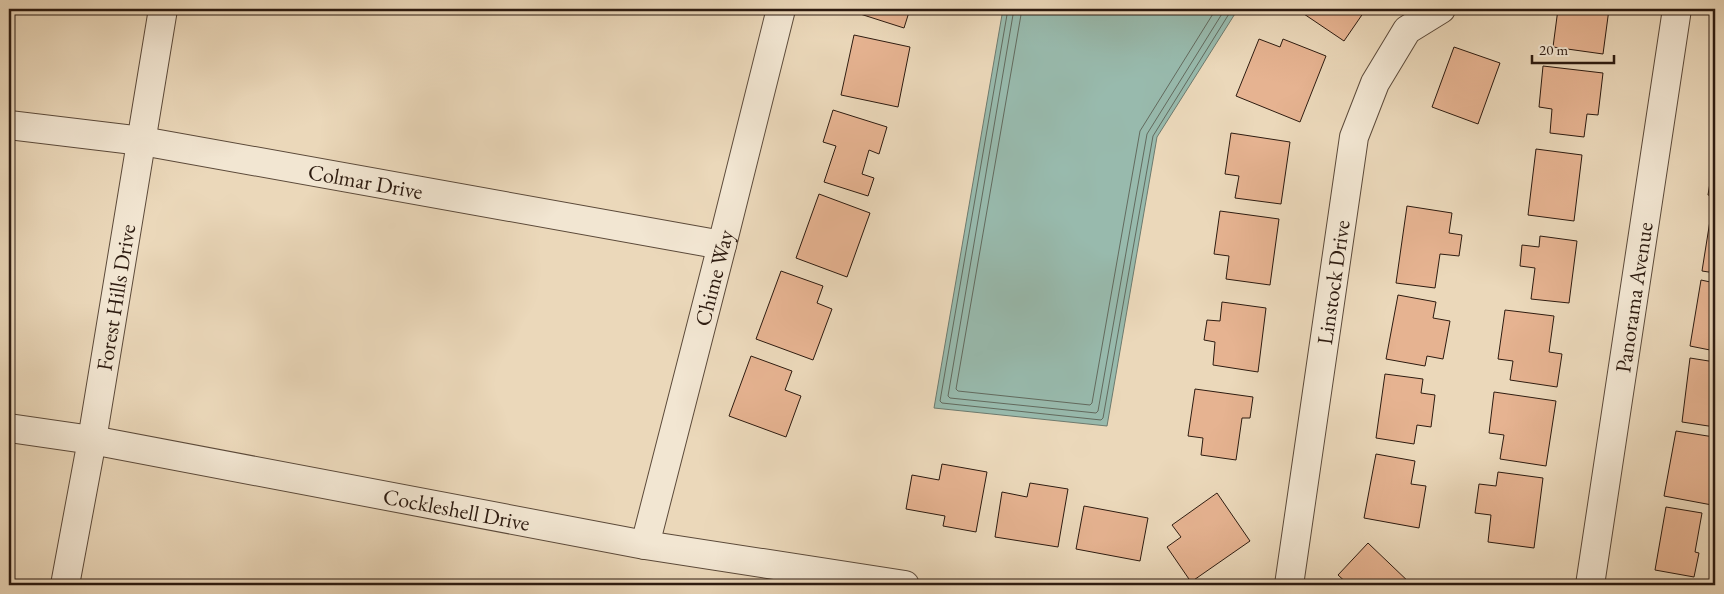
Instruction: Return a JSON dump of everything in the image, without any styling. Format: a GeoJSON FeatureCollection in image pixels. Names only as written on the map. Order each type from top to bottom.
{"type":"FeatureCollection","features":[{"type":"Feature","properties":{"kind":"street","name":"Forest Hills Drive"},"geometry":{"type":"LineString","coordinates":[[65,585],[92,440],[163,9]]}},
{"type":"Feature","properties":{"kind":"street","name":"Chime Way"},"geometry":{"type":"LineString","coordinates":[[645,545],[781,9]]}},
{"type":"Feature","properties":{"kind":"street","name":"Linstock Drive"},"geometry":{"type":"LineString","coordinates":[[1289,585],[1354,137],[1375,84],[1407,30],[1442,9]]}},
{"type":"Feature","properties":{"kind":"street","name":"Panorama Avenue"},"geometry":{"type":"LineString","coordinates":[[1590,585],[1677,9]]}},
{"type":"Feature","properties":{"kind":"street","name":"Colmar Drive"},"geometry":{"type":"LineString","coordinates":[[9,125],[142,141],[722,245]]}},
{"type":"Feature","properties":{"kind":"street","name":"Cockleshell Drive"},"geometry":{"type":"LineString","coordinates":[[9,428],[92,440],[645,545],[905,585]]}},
{"type":"Feature","properties":{"kind":"water"},"geometry":{"type":"Polygon","coordinates":[[[1003,9],[1238,9],[1157,137],[1107,426],[934,408],[1003,9]]]}},
{"type":"Feature","properties":{"kind":"building"},"geometry":{"type":"Polygon","coordinates":[[[855,9],[910,9],[904,28],[854,12],[855,9]]]}},
{"type":"Feature","properties":{"kind":"building"},"geometry":{"type":"Polygon","coordinates":[[[1307,9],[1366,9],[1344,41],[1304,14],[1307,9]]]}},
{"type":"Feature","properties":{"kind":"building"},"geometry":{"type":"Polygon","coordinates":[[[1558,9],[1609,9],[1603,54],[1553,47],[1558,9]]]}},
{"type":"Feature","properties":{"kind":"building"},"geometry":{"type":"Polygon","coordinates":[[[854,35],[910,47],[898,107],[841,95],[854,35]]]}},
{"type":"Feature","properties":{"kind":"building"},"geometry":{"type":"Polygon","coordinates":[[[1259,39],[1280,47],[1283,39],[1326,56],[1300,122],[1236,96],[1259,39]]]}},
{"type":"Feature","properties":{"kind":"building"},"geometry":{"type":"Polygon","coordinates":[[[1454,47],[1500,63],[1478,124],[1432,107],[1454,47]]]}},
{"type":"Feature","properties":{"kind":"building"},"geometry":{"type":"Polygon","coordinates":[[[1543,66],[1603,73],[1598,115],[1587,114],[1584,137],[1550,133],[1552,109],[1539,107],[1543,66]]]}},
{"type":"Feature","properties":{"kind":"building"},"geometry":{"type":"Polygon","coordinates":[[[833,110],[887,127],[879,154],[869,150],[862,174],[874,178],[868,196],[824,182],[836,146],[823,142],[833,110]]]}},
{"type":"Feature","properties":{"kind":"building"},"geometry":{"type":"Polygon","coordinates":[[[1231,133],[1290,142],[1281,204],[1235,198],[1239,176],[1225,174],[1231,133]]]}},
{"type":"Feature","properties":{"kind":"building"},"geometry":{"type":"Polygon","coordinates":[[[1536,149],[1582,155],[1574,221],[1528,215],[1536,149]]]}},
{"type":"Feature","properties":{"kind":"building"},"geometry":{"type":"Polygon","coordinates":[[[1715,152],[1715,197],[1708,195],[1715,152]]]}},
{"type":"Feature","properties":{"kind":"building"},"geometry":{"type":"Polygon","coordinates":[[[819,194],[870,213],[847,277],[796,258],[819,194]]]}},
{"type":"Feature","properties":{"kind":"building"},"geometry":{"type":"Polygon","coordinates":[[[1407,206],[1452,213],[1449,233],[1462,235],[1459,256],[1440,254],[1435,288],[1396,283],[1407,206]]]}},
{"type":"Feature","properties":{"kind":"building"},"geometry":{"type":"Polygon","coordinates":[[[1712,208],[1715,208],[1715,273],[1702,271],[1712,208]]]}},
{"type":"Feature","properties":{"kind":"building"},"geometry":{"type":"Polygon","coordinates":[[[1220,211],[1279,219],[1270,285],[1226,279],[1229,256],[1214,254],[1220,211]]]}},
{"type":"Feature","properties":{"kind":"building"},"geometry":{"type":"Polygon","coordinates":[[[1540,236],[1577,241],[1569,303],[1531,299],[1535,268],[1520,266],[1522,245],[1539,247],[1540,236]]]}},
{"type":"Feature","properties":{"kind":"building"},"geometry":{"type":"Polygon","coordinates":[[[781,271],[823,286],[817,303],[832,309],[813,360],[756,339],[781,271]]]}},
{"type":"Feature","properties":{"kind":"building"},"geometry":{"type":"Polygon","coordinates":[[[1701,280],[1715,283],[1715,351],[1690,346],[1701,280]]]}},
{"type":"Feature","properties":{"kind":"building"},"geometry":{"type":"Polygon","coordinates":[[[1398,295],[1436,302],[1433,318],[1450,321],[1443,359],[1427,356],[1425,366],[1386,359],[1398,295]]]}},
{"type":"Feature","properties":{"kind":"building"},"geometry":{"type":"Polygon","coordinates":[[[1222,302],[1266,308],[1258,372],[1213,365],[1215,342],[1204,340],[1207,320],[1220,321],[1222,302]]]}},
{"type":"Feature","properties":{"kind":"building"},"geometry":{"type":"Polygon","coordinates":[[[1505,310],[1554,316],[1549,352],[1562,354],[1557,387],[1510,380],[1513,361],[1498,359],[1505,310]]]}},
{"type":"Feature","properties":{"kind":"building"},"geometry":{"type":"Polygon","coordinates":[[[751,356],[792,371],[785,390],[801,396],[786,437],[729,416],[751,356]]]}},
{"type":"Feature","properties":{"kind":"building"},"geometry":{"type":"Polygon","coordinates":[[[1690,358],[1715,362],[1715,427],[1682,422],[1690,358]]]}},
{"type":"Feature","properties":{"kind":"building"},"geometry":{"type":"Polygon","coordinates":[[[1385,374],[1423,379],[1421,393],[1435,395],[1431,427],[1417,425],[1414,444],[1376,438],[1385,374]]]}},
{"type":"Feature","properties":{"kind":"building"},"geometry":{"type":"Polygon","coordinates":[[[1195,389],[1253,397],[1250,418],[1242,418],[1236,460],[1201,455],[1203,438],[1188,436],[1195,389]]]}},
{"type":"Feature","properties":{"kind":"building"},"geometry":{"type":"Polygon","coordinates":[[[1494,392],[1556,401],[1546,466],[1500,459],[1504,435],[1489,433],[1494,392]]]}},
{"type":"Feature","properties":{"kind":"building"},"geometry":{"type":"Polygon","coordinates":[[[1676,431],[1714,437],[1711,453],[1715,454],[1715,489],[1712,505],[1664,496],[1676,431]]]}},
{"type":"Feature","properties":{"kind":"building"},"geometry":{"type":"Polygon","coordinates":[[[1376,454],[1415,461],[1411,484],[1426,486],[1419,528],[1364,518],[1376,454]]]}},
{"type":"Feature","properties":{"kind":"building"},"geometry":{"type":"Polygon","coordinates":[[[942,464],[987,472],[976,532],[943,526],[945,516],[906,509],[912,475],[939,480],[942,464]]]}},
{"type":"Feature","properties":{"kind":"building"},"geometry":{"type":"Polygon","coordinates":[[[1498,472],[1543,478],[1534,548],[1488,542],[1491,515],[1475,513],[1479,484],[1496,486],[1498,472]]]}},
{"type":"Feature","properties":{"kind":"building"},"geometry":{"type":"Polygon","coordinates":[[[1030,483],[1068,489],[1058,547],[995,537],[1002,492],[1027,497],[1030,483]]]}},
{"type":"Feature","properties":{"kind":"building"},"geometry":{"type":"Polygon","coordinates":[[[1217,493],[1250,541],[1191,582],[1167,547],[1181,537],[1172,525],[1217,493]]]}},
{"type":"Feature","properties":{"kind":"building"},"geometry":{"type":"Polygon","coordinates":[[[1084,506],[1148,518],[1140,561],[1076,549],[1084,506]]]}},
{"type":"Feature","properties":{"kind":"building"},"geometry":{"type":"Polygon","coordinates":[[[1666,507],[1702,513],[1695,552],[1699,553],[1694,577],[1655,570],[1666,507]]]}},
{"type":"Feature","properties":{"kind":"building"},"geometry":{"type":"Polygon","coordinates":[[[1368,543],[1412,585],[1349,585],[1338,575],[1368,543]]]}}]}
